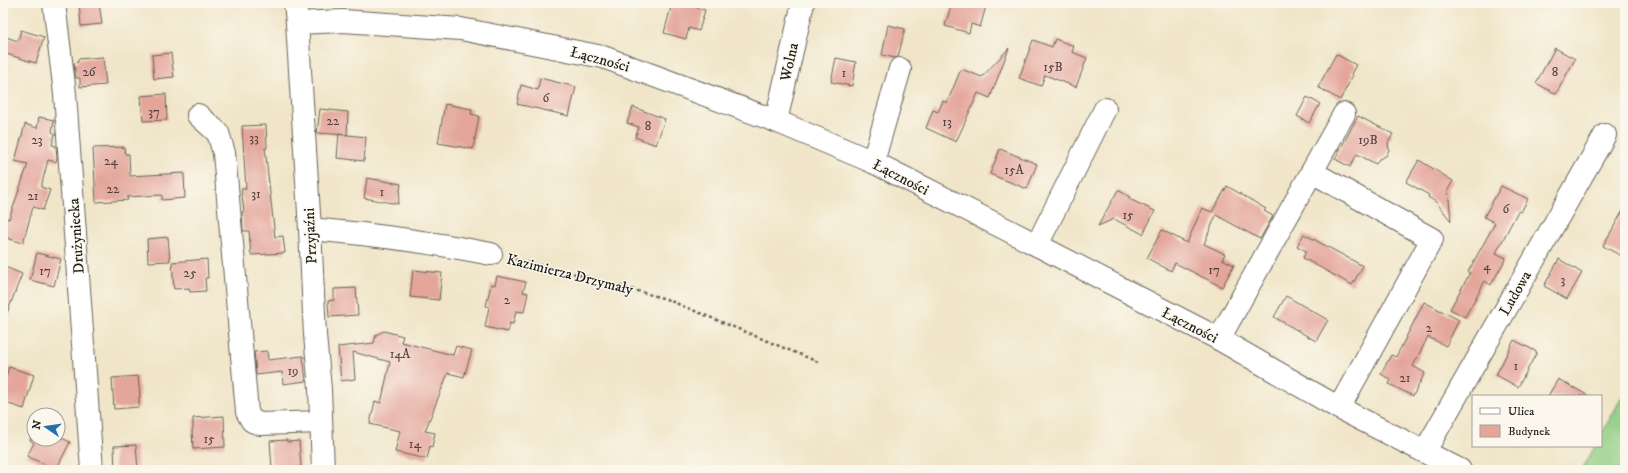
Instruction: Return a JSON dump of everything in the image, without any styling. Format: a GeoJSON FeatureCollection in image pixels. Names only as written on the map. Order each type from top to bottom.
{"type":"FeatureCollection","features":[{"type":"Feature","properties":{"kind":"street","name":"Drużyniecka"},"geometry":{"type":"LineString","coordinates":[[54,3],[65,94],[92,470]]}},
{"type":"Feature","properties":{"kind":"street","name":"Wolna"},"geometry":{"type":"LineString","coordinates":[[776,120],[803,3]]}},
{"type":"Feature","properties":{"kind":"street","name":"Łączności"},"geometry":{"type":"LineString","coordinates":[[296,13],[343,21],[461,29],[603,57],[776,120],[873,162],[1037,245],[1219,340],[1339,408],[1460,470]]}},
{"type":"Feature","properties":{"kind":"street","name":"Przyjaźni"},"geometry":{"type":"LineString","coordinates":[[296,13],[310,228],[314,335],[320,389],[323,470]]}},
{"type":"Feature","properties":{"kind":"street"},"geometry":{"type":"LineString","coordinates":[[873,162],[900,69]]}},
{"type":"Feature","properties":{"kind":"street"},"geometry":{"type":"LineString","coordinates":[[1037,245],[1105,109]]}},
{"type":"Feature","properties":{"kind":"street"},"geometry":{"type":"LineString","coordinates":[[1219,340],[1344,114]]}},
{"type":"Feature","properties":{"kind":"street"},"geometry":{"type":"LineString","coordinates":[[198,115],[218,133],[224,152],[247,412],[252,420],[261,424],[321,422]]}},
{"type":"Feature","properties":{"kind":"street","name":"Ludowa"},"geometry":{"type":"LineString","coordinates":[[1425,451],[1605,135]]}},
{"type":"Feature","properties":{"kind":"street"},"geometry":{"type":"LineString","coordinates":[[1312,172],[1432,239],[1339,408]]}},
{"type":"Feature","properties":{"kind":"street","name":"Kazimierza Drzymały"},"geometry":{"type":"LineString","coordinates":[[310,228],[433,243],[491,254]]}},
{"type":"Feature","properties":{"kind":"path","name":"Kazimierza Drzymały"},"geometry":{"type":"LineString","coordinates":[[491,254],[580,275],[666,299],[818,362]]}},
{"type":"Feature","properties":{"kind":"green space"},"geometry":{"type":"Polygon","coordinates":[[[1625,391],[1625,470],[1582,470],[1594,447],[1602,447],[1602,433],[1625,391]]]}},
{"type":"Feature","properties":{"kind":"building"},"geometry":{"type":"Polygon","coordinates":[[[79,3],[99,3],[102,24],[81,26],[79,3]]]}},
{"type":"Feature","properties":{"kind":"building"},"geometry":{"type":"Polygon","coordinates":[[[672,3],[680,3],[705,10],[699,31],[689,28],[686,39],[664,33],[672,3]]]}},
{"type":"Feature","properties":{"kind":"building"},"geometry":{"type":"Polygon","coordinates":[[[952,3],[987,3],[980,27],[971,24],[969,33],[945,26],[952,3]]]}},
{"type":"Feature","properties":{"kind":"building"},"geometry":{"type":"Polygon","coordinates":[[[888,25],[905,29],[898,57],[895,58],[882,55],[888,25]]]}},
{"type":"Feature","properties":{"kind":"building"},"geometry":{"type":"Polygon","coordinates":[[[21,30],[44,37],[36,63],[3,53],[3,36],[18,41],[21,30]]]}},
{"type":"Feature","properties":{"kind":"building"},"geometry":{"type":"Polygon","coordinates":[[[1055,39],[1074,46],[1072,52],[1087,58],[1076,87],[1045,75],[1041,86],[1019,78],[1033,40],[1052,47],[1055,39]]]}},
{"type":"Feature","properties":{"kind":"building"},"geometry":{"type":"Polygon","coordinates":[[[1009,48],[990,98],[978,93],[956,142],[926,128],[933,110],[938,112],[943,101],[947,103],[961,69],[982,77],[1009,48]]]}},
{"type":"Feature","properties":{"kind":"building"},"geometry":{"type":"Polygon","coordinates":[[[1555,48],[1575,59],[1556,94],[1536,83],[1555,48]]]}},
{"type":"Feature","properties":{"kind":"building"},"geometry":{"type":"Polygon","coordinates":[[[171,53],[174,77],[154,79],[152,55],[171,53]]]}},
{"type":"Feature","properties":{"kind":"building"},"geometry":{"type":"Polygon","coordinates":[[[1336,54],[1356,65],[1351,74],[1353,75],[1340,100],[1318,87],[1336,54]]]}},
{"type":"Feature","properties":{"kind":"building"},"geometry":{"type":"Polygon","coordinates":[[[103,57],[106,85],[80,87],[80,78],[76,78],[74,63],[78,62],[78,59],[103,57]]]}},
{"type":"Feature","properties":{"kind":"building"},"geometry":{"type":"Polygon","coordinates":[[[836,58],[856,62],[852,86],[831,82],[836,58]]]}},
{"type":"Feature","properties":{"kind":"building"},"geometry":{"type":"Polygon","coordinates":[[[540,78],[576,87],[569,116],[517,104],[521,85],[538,90],[540,78]]]}},
{"type":"Feature","properties":{"kind":"building"},"geometry":{"type":"Polygon","coordinates":[[[166,94],[167,120],[143,121],[141,96],[166,94]]]}},
{"type":"Feature","properties":{"kind":"building"},"geometry":{"type":"Polygon","coordinates":[[[1307,97],[1320,104],[1309,123],[1297,116],[1307,97]]]}},
{"type":"Feature","properties":{"kind":"building"},"geometry":{"type":"Polygon","coordinates":[[[445,104],[472,109],[471,114],[479,116],[473,149],[438,143],[445,104]]]}},
{"type":"Feature","properties":{"kind":"building"},"geometry":{"type":"Polygon","coordinates":[[[633,107],[665,119],[656,145],[635,137],[639,127],[627,123],[633,107]]]}},
{"type":"Feature","properties":{"kind":"building"},"geometry":{"type":"Polygon","coordinates":[[[320,109],[348,112],[347,135],[317,133],[320,109]]]}},
{"type":"Feature","properties":{"kind":"building"},"geometry":{"type":"Polygon","coordinates":[[[1358,116],[1393,134],[1388,143],[1389,150],[1386,156],[1379,159],[1376,164],[1357,154],[1350,167],[1335,159],[1358,116]]]}},
{"type":"Feature","properties":{"kind":"building"},"geometry":{"type":"Polygon","coordinates":[[[39,117],[54,120],[52,132],[55,134],[52,145],[56,146],[57,158],[56,162],[48,160],[41,187],[50,190],[43,210],[33,207],[23,243],[3,237],[3,217],[9,219],[28,164],[15,161],[25,124],[37,128],[39,117]]]}},
{"type":"Feature","properties":{"kind":"building"},"geometry":{"type":"Polygon","coordinates":[[[266,125],[267,148],[265,148],[275,237],[283,236],[285,253],[251,255],[249,231],[243,231],[242,212],[244,211],[241,189],[246,189],[242,126],[266,125]]]}},
{"type":"Feature","properties":{"kind":"building"},"geometry":{"type":"Polygon","coordinates":[[[339,134],[366,137],[364,161],[337,158],[339,134]]]}},
{"type":"Feature","properties":{"kind":"building"},"geometry":{"type":"Polygon","coordinates":[[[124,147],[125,154],[129,154],[130,176],[184,173],[185,198],[162,200],[162,195],[127,197],[128,200],[96,202],[93,148],[124,147]]]}},
{"type":"Feature","properties":{"kind":"building"},"geometry":{"type":"Polygon","coordinates":[[[1000,149],[1037,164],[1027,189],[990,174],[1000,149]]]}},
{"type":"Feature","properties":{"kind":"building"},"geometry":{"type":"Polygon","coordinates":[[[1419,160],[1453,181],[1448,190],[1451,221],[1436,202],[1428,197],[1429,195],[1406,182],[1419,160]]]}},
{"type":"Feature","properties":{"kind":"building"},"geometry":{"type":"Polygon","coordinates":[[[367,178],[401,184],[398,204],[364,198],[367,178]]]}},
{"type":"Feature","properties":{"kind":"building"},"geometry":{"type":"Polygon","coordinates":[[[1227,186],[1266,209],[1264,211],[1273,216],[1260,239],[1216,215],[1204,244],[1225,254],[1222,259],[1234,265],[1222,287],[1175,263],[1171,271],[1147,258],[1162,230],[1187,243],[1202,208],[1212,212],[1227,186]]]}},
{"type":"Feature","properties":{"kind":"building"},"geometry":{"type":"Polygon","coordinates":[[[1501,186],[1528,199],[1521,212],[1518,211],[1496,253],[1506,258],[1491,285],[1485,281],[1465,317],[1450,309],[1470,273],[1468,272],[1495,223],[1484,217],[1501,186]]]}},
{"type":"Feature","properties":{"kind":"building"},"geometry":{"type":"Polygon","coordinates":[[[1118,190],[1130,197],[1129,199],[1155,211],[1143,234],[1114,219],[1098,226],[1118,190]]]}},
{"type":"Feature","properties":{"kind":"building"},"geometry":{"type":"Polygon","coordinates":[[[1625,207],[1625,258],[1603,246],[1625,207]]]}},
{"type":"Feature","properties":{"kind":"building"},"geometry":{"type":"Polygon","coordinates":[[[1304,234],[1363,266],[1352,285],[1303,258],[1306,251],[1297,246],[1304,234]]]}},
{"type":"Feature","properties":{"kind":"building"},"geometry":{"type":"Polygon","coordinates":[[[168,237],[170,261],[148,262],[147,239],[168,237]]]}},
{"type":"Feature","properties":{"kind":"building"},"geometry":{"type":"Polygon","coordinates":[[[37,253],[61,259],[54,286],[30,280],[37,253]]]}},
{"type":"Feature","properties":{"kind":"building"},"geometry":{"type":"Polygon","coordinates":[[[207,259],[208,278],[205,278],[206,291],[190,292],[189,288],[174,289],[172,262],[207,259]]]}},
{"type":"Feature","properties":{"kind":"building"},"geometry":{"type":"Polygon","coordinates":[[[1559,259],[1582,273],[1567,299],[1544,286],[1559,259]]]}},
{"type":"Feature","properties":{"kind":"building"},"geometry":{"type":"Polygon","coordinates":[[[3,266],[22,274],[4,321],[3,321],[3,266]]]}},
{"type":"Feature","properties":{"kind":"building"},"geometry":{"type":"Polygon","coordinates":[[[413,270],[442,273],[439,300],[410,297],[413,270]]]}},
{"type":"Feature","properties":{"kind":"building"},"geometry":{"type":"Polygon","coordinates":[[[497,276],[526,282],[523,292],[528,293],[524,312],[516,311],[513,324],[510,323],[508,332],[485,327],[489,307],[486,306],[491,284],[495,285],[497,276]]]}},
{"type":"Feature","properties":{"kind":"building"},"geometry":{"type":"Polygon","coordinates":[[[356,288],[358,315],[329,317],[328,301],[334,300],[334,289],[356,288]]]}},
{"type":"Feature","properties":{"kind":"building"},"geometry":{"type":"Polygon","coordinates":[[[1286,296],[1328,320],[1316,341],[1274,317],[1286,296]]]}},
{"type":"Feature","properties":{"kind":"building"},"geometry":{"type":"Polygon","coordinates":[[[1424,302],[1459,320],[1446,346],[1428,337],[1413,366],[1425,373],[1413,396],[1389,384],[1391,380],[1381,374],[1391,355],[1396,357],[1424,302]]]}},
{"type":"Feature","properties":{"kind":"building"},"geometry":{"type":"Polygon","coordinates":[[[384,331],[403,336],[401,342],[453,355],[456,346],[472,350],[464,377],[448,373],[425,431],[435,433],[432,447],[430,446],[427,459],[395,452],[400,431],[370,424],[375,401],[381,403],[390,362],[353,352],[355,379],[341,381],[338,347],[374,343],[376,335],[384,331]]]}},
{"type":"Feature","properties":{"kind":"building"},"geometry":{"type":"Polygon","coordinates":[[[1514,340],[1537,352],[1518,387],[1496,375],[1514,340]]]}},
{"type":"Feature","properties":{"kind":"building"},"geometry":{"type":"Polygon","coordinates":[[[267,351],[268,360],[303,356],[306,381],[283,384],[282,372],[256,375],[254,352],[267,351]]]}},
{"type":"Feature","properties":{"kind":"building"},"geometry":{"type":"Polygon","coordinates":[[[9,367],[34,375],[24,409],[3,402],[3,386],[9,367]]]}},
{"type":"Feature","properties":{"kind":"building"},"geometry":{"type":"Polygon","coordinates":[[[138,376],[140,397],[139,407],[114,409],[112,378],[138,376]]]}},
{"type":"Feature","properties":{"kind":"building"},"geometry":{"type":"Polygon","coordinates":[[[1558,379],[1587,395],[1549,395],[1558,379]]]}},
{"type":"Feature","properties":{"kind":"building"},"geometry":{"type":"Polygon","coordinates":[[[224,416],[225,447],[193,449],[193,418],[224,416]]]}},
{"type":"Feature","properties":{"kind":"building"},"geometry":{"type":"Polygon","coordinates":[[[66,440],[70,442],[56,470],[27,456],[32,447],[66,447],[66,440]]]}},
{"type":"Feature","properties":{"kind":"building"},"geometry":{"type":"Polygon","coordinates":[[[287,440],[287,442],[299,441],[301,467],[272,469],[270,441],[287,440]]]}},
{"type":"Feature","properties":{"kind":"building"},"geometry":{"type":"Polygon","coordinates":[[[136,445],[138,470],[115,470],[114,446],[136,445]]]}}]}
